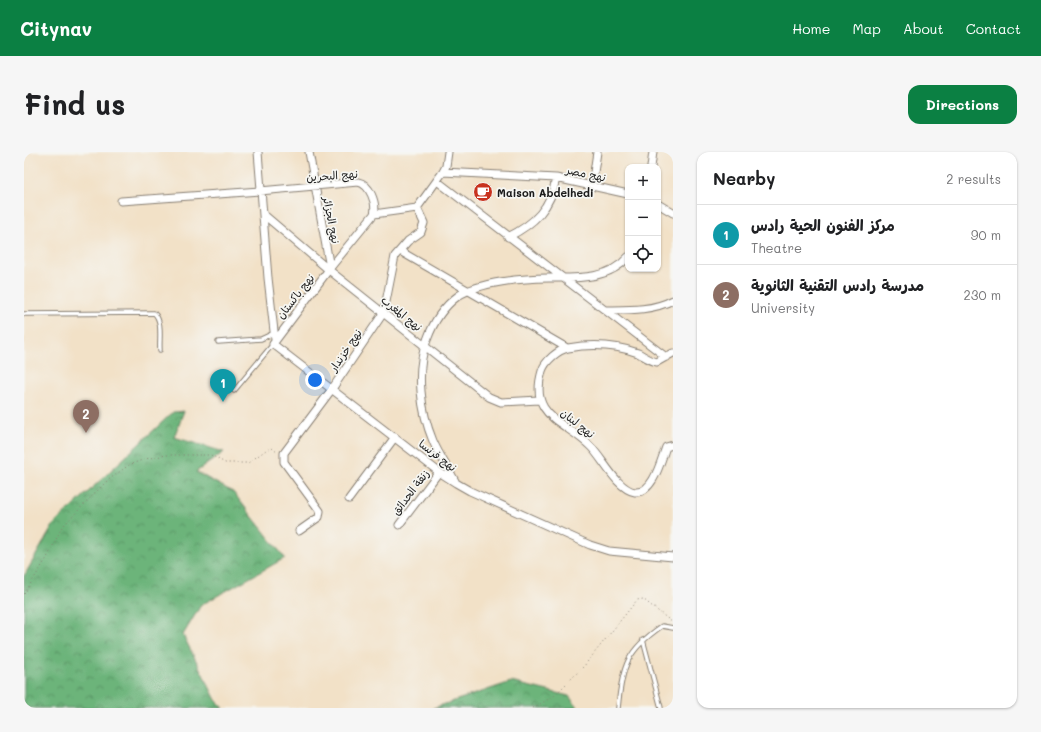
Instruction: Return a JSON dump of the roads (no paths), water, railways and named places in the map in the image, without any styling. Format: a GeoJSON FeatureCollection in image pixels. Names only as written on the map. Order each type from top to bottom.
{"type":"FeatureCollection","features":[{"type":"Feature","properties":{"kind":"street"},"geometry":{"type":"LineString","coordinates":[[258,152],[260,191],[274,339]]}},
{"type":"Feature","properties":{"kind":"street","name":"نهج الجزائر"},"geometry":{"type":"LineString","coordinates":[[309,152],[314,187],[330,269]]}},
{"type":"Feature","properties":{"kind":"street"},"geometry":{"type":"LineString","coordinates":[[374,214],[417,208],[443,172],[446,166],[448,152]]}},
{"type":"Feature","properties":{"kind":"street"},"geometry":{"type":"LineString","coordinates":[[592,186],[597,152]]}},
{"type":"Feature","properties":{"kind":"street"},"geometry":{"type":"LineString","coordinates":[[651,164],[653,152]]}},
{"type":"Feature","properties":{"kind":"street","name":"نهج مصر"},"geometry":{"type":"LineString","coordinates":[[443,172],[556,178],[625,193]]}},
{"type":"Feature","properties":{"kind":"street"},"geometry":{"type":"LineString","coordinates":[[508,237],[531,224],[544,212],[551,198],[556,178]]}},
{"type":"Feature","properties":{"kind":"street"},"geometry":{"type":"LineString","coordinates":[[437,181],[563,279],[606,310],[666,358]]}},
{"type":"Feature","properties":{"kind":"street","name":"نهج البحرين"},"geometry":{"type":"LineString","coordinates":[[122,201],[362,183],[373,199],[376,207],[374,214]]}},
{"type":"Feature","properties":{"kind":"street"},"geometry":{"type":"LineString","coordinates":[[661,206],[673,213]]}},
{"type":"Feature","properties":{"kind":"street","name":"نهج خزندار"},"geometry":{"type":"LineString","coordinates":[[299,531],[318,516],[320,511],[284,462],[284,453],[332,389],[384,312],[393,261],[408,240],[423,228],[424,223],[417,208]]}},
{"type":"Feature","properties":{"kind":"street","name":"نهج المغرب"},"geometry":{"type":"LineString","coordinates":[[263,214],[494,400],[510,402],[539,400]]}},
{"type":"Feature","properties":{"kind":"street","name":"نهج باكستان"},"geometry":{"type":"LineString","coordinates":[[274,339],[374,214]]}},
{"type":"Feature","properties":{"kind":"street"},"geometry":{"type":"LineString","coordinates":[[400,251],[566,348]]}},
{"type":"Feature","properties":{"kind":"street"},"geometry":{"type":"LineString","coordinates":[[456,483],[434,442],[427,422],[421,377],[425,345],[435,322],[443,310],[459,295],[485,285],[512,281],[592,276],[609,272],[620,266],[625,260]]}},
{"type":"Feature","properties":{"kind":"street"},"geometry":{"type":"LineString","coordinates":[[606,310],[649,308],[661,306],[673,300]]}},
{"type":"Feature","properties":{"kind":"street","name":"نهج فرنسا"},"geometry":{"type":"LineString","coordinates":[[274,339],[332,389],[439,472],[470,491],[590,545],[609,551],[673,557]]}},
{"type":"Feature","properties":{"kind":"street"},"geometry":{"type":"LineString","coordinates":[[539,400],[539,379],[543,368],[550,358],[566,348],[596,346],[620,347],[657,362],[673,353]]}},
{"type":"Feature","properties":{"kind":"street","name":"نهج لبنان"},"geometry":{"type":"LineString","coordinates":[[539,400],[559,424],[591,447],[624,487],[636,492],[644,490],[650,484],[666,447],[673,445]]}},
{"type":"Feature","properties":{"kind":"street"},"geometry":{"type":"LineString","coordinates":[[349,499],[395,437]]}},
{"type":"Feature","properties":{"kind":"street","name":"زنقة الحدائق"},"geometry":{"type":"LineString","coordinates":[[399,525],[439,472]]}},
{"type":"Feature","properties":{"kind":"lane"},"geometry":{"type":"LineString","coordinates":[[24,314],[154,313],[158,316],[159,322],[160,350]]}},
{"type":"Feature","properties":{"kind":"lane"},"geometry":{"type":"LineString","coordinates":[[218,342],[274,339]]}},
{"type":"Feature","properties":{"kind":"lane","name":"نهج باكستان"},"geometry":{"type":"LineString","coordinates":[[234,391],[274,339]]}},
{"type":"Feature","properties":{"kind":"lane"},"geometry":{"type":"LineString","coordinates":[[618,708],[621,679],[629,657],[642,640],[662,626],[673,628]]}},
{"type":"Feature","properties":{"kind":"lane"},"geometry":{"type":"LineString","coordinates":[[642,640],[661,708]]}},
{"type":"Feature","properties":{"kind":"place","name":"Maison Abdelhedi"},"geometry":{"type":"Point","coordinates":[483,192]}},
{"type":"Feature","properties":{"kind":"place","name":"مركز الفنون الحية رادس"},"geometry":{"type":"Point","coordinates":[223,402]}},
{"type":"Feature","properties":{"kind":"place","name":"مدرسة رادس التقنية الثانوية"},"geometry":{"type":"Point","coordinates":[86,433]}}]}
